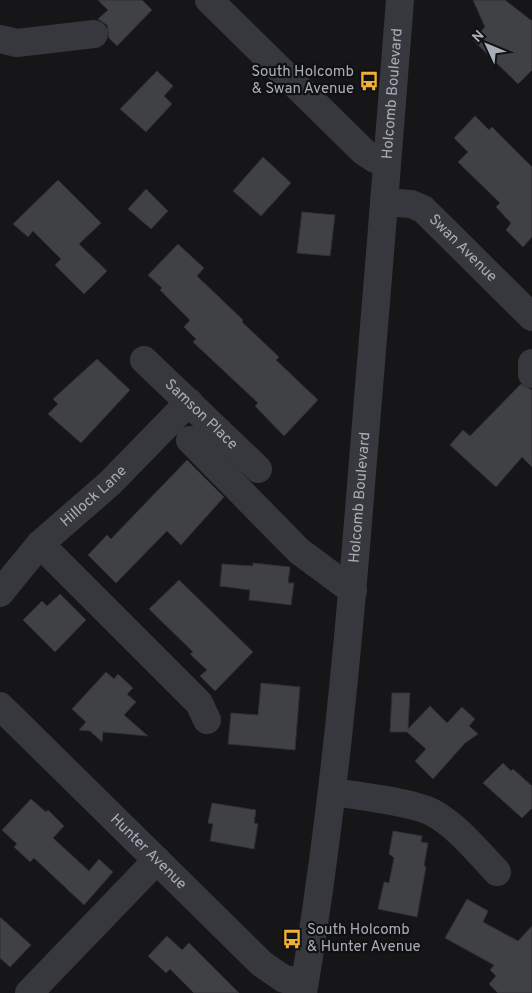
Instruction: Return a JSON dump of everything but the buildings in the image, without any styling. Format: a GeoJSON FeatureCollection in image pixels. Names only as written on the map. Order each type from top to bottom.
{"type":"FeatureCollection","features":[{"type":"Feature","properties":{"kind":"street"},"geometry":{"type":"LineString","coordinates":[[209,0],[364,152],[375,159],[387,162]]}},
{"type":"Feature","properties":{"kind":"street","name":"Holcomb Boulevard"},"geometry":{"type":"LineString","coordinates":[[303,988],[333,792],[352,591],[400,0]]}},
{"type":"Feature","properties":{"kind":"street"},"geometry":{"type":"LineString","coordinates":[[0,39],[18,43],[94,34]]}},
{"type":"Feature","properties":{"kind":"street","name":"Swan Avenue"},"geometry":{"type":"LineString","coordinates":[[384,202],[411,204],[423,210],[532,317]]}},
{"type":"Feature","properties":{"kind":"street","name":"Samson Place"},"geometry":{"type":"LineString","coordinates":[[144,360],[258,469]]}},
{"type":"Feature","properties":{"kind":"street"},"geometry":{"type":"LineString","coordinates":[[532,363],[532,374]]}},
{"type":"Feature","properties":{"kind":"street","name":"Hillock Lane"},"geometry":{"type":"LineString","coordinates":[[0,594],[40,544],[110,482],[189,402]]}},
{"type":"Feature","properties":{"kind":"street"},"geometry":{"type":"LineString","coordinates":[[190,440],[300,551],[352,591]]}},
{"type":"Feature","properties":{"kind":"street"},"geometry":{"type":"LineString","coordinates":[[40,544],[199,702],[207,720]]}},
{"type":"Feature","properties":{"kind":"street","name":"Hunter Avenue"},"geometry":{"type":"LineString","coordinates":[[0,706],[262,964],[284,979],[303,988]]}},
{"type":"Feature","properties":{"kind":"street"},"geometry":{"type":"LineString","coordinates":[[333,792],[385,801],[435,814],[470,844],[497,872]]}},
{"type":"Feature","properties":{"kind":"street"},"geometry":{"type":"LineString","coordinates":[[29,993],[157,860]]}},
{"type":"Feature","properties":{"kind":"place","name":"South Holcomb & Swan Avenue"},"geometry":{"type":"Point","coordinates":[369,81]}},
{"type":"Feature","properties":{"kind":"place","name":"South Holcomb & Hunter Avenue"},"geometry":{"type":"Point","coordinates":[292,939]}}]}
